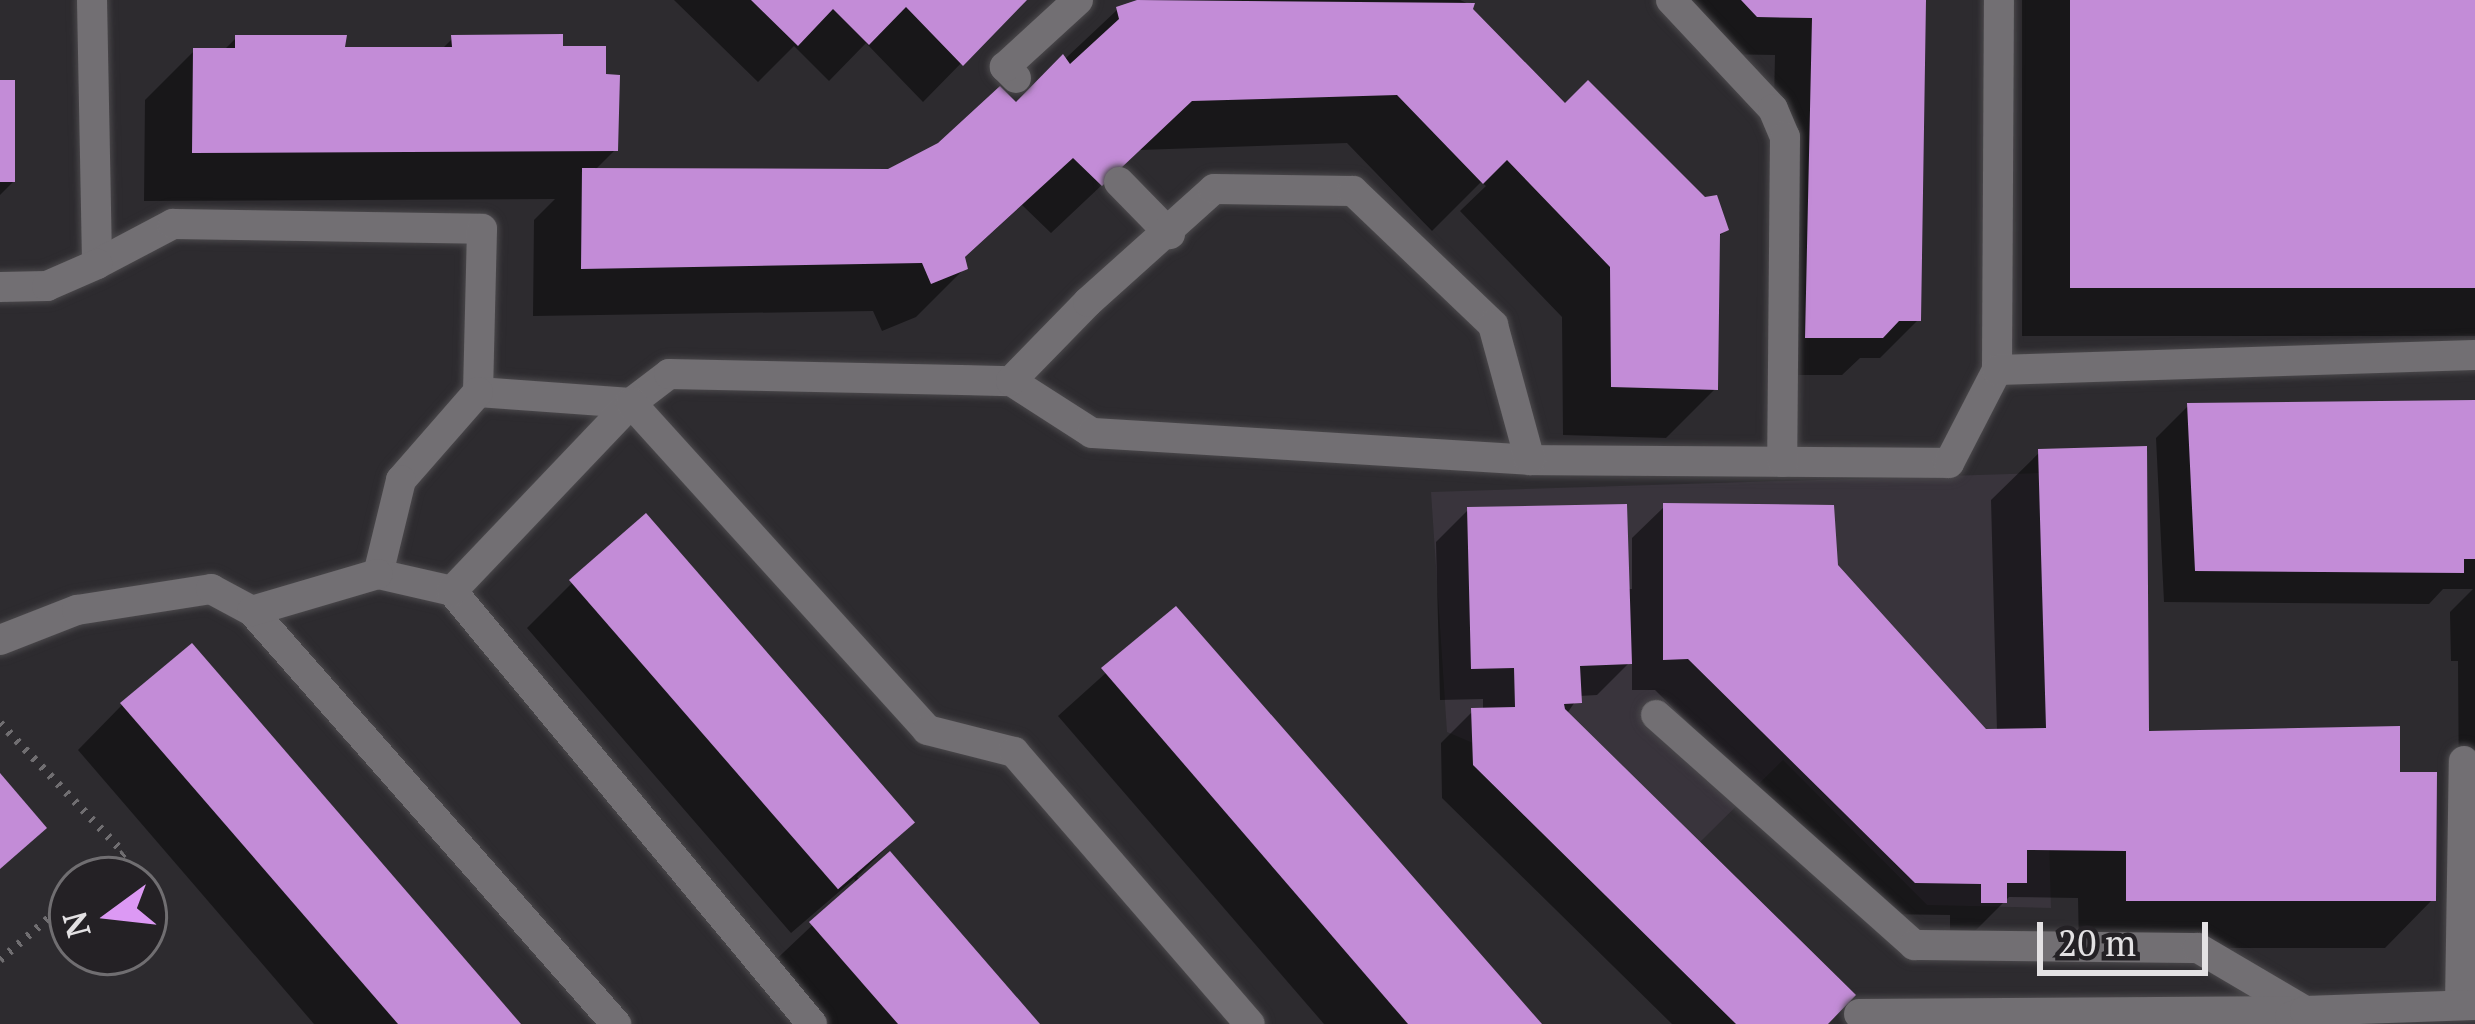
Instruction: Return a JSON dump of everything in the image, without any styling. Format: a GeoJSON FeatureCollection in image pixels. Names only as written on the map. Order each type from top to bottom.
{"type":"FeatureCollection","features":[{"type":"Feature","properties":{"kind":"lane"},"geometry":{"type":"LineString","coordinates":[[92,0],[97,264]]}},
{"type":"Feature","properties":{"kind":"lane"},"geometry":{"type":"LineString","coordinates":[[1016,78],[1005,67],[1078,0]]}},
{"type":"Feature","properties":{"kind":"lane"},"geometry":{"type":"LineString","coordinates":[[1671,0],[1773,109],[1785,137],[1782,462]]}},
{"type":"Feature","properties":{"kind":"lane"},"geometry":{"type":"LineString","coordinates":[[452,591],[631,403],[669,374],[1011,381],[1092,433],[1530,460],[1949,463],[1997,370],[1999,0]]}},
{"type":"Feature","properties":{"kind":"lane"},"geometry":{"type":"LineString","coordinates":[[1119,182],[1170,234]]}},
{"type":"Feature","properties":{"kind":"lane"},"geometry":{"type":"LineString","coordinates":[[1011,381],[1088,302],[1170,234],[1214,189],[1353,191],[1493,325],[1530,460]]}},
{"type":"Feature","properties":{"kind":"lane"},"geometry":{"type":"LineString","coordinates":[[0,286],[47,286],[173,224],[482,230],[478,392],[401,481],[378,574]]}},
{"type":"Feature","properties":{"kind":"lane"},"geometry":{"type":"LineString","coordinates":[[1997,370],[2475,355]]}},
{"type":"Feature","properties":{"kind":"lane"},"geometry":{"type":"LineString","coordinates":[[478,392],[631,403],[926,730],[1014,752],[1250,1024]]}},
{"type":"Feature","properties":{"kind":"lane"},"geometry":{"type":"LineString","coordinates":[[252,611],[378,574],[452,591],[812,1024]]}},
{"type":"Feature","properties":{"kind":"lane"},"geometry":{"type":"LineString","coordinates":[[0,640],[77,610],[211,589],[252,611],[616,1024]]}},
{"type":"Feature","properties":{"kind":"lane"},"geometry":{"type":"LineString","coordinates":[[1657,715],[1914,945],[2198,948],[2305,1012]]}},
{"type":"Feature","properties":{"kind":"lane"},"geometry":{"type":"LineString","coordinates":[[1859,1014],[2305,1012],[2467,1005],[2464,761]]}},
{"type":"Feature","properties":{"kind":"lane"},"geometry":{"type":"LineString","coordinates":[[2274,1024],[2305,1012]]}},
{"type":"Feature","properties":{"kind":"path"},"geometry":{"type":"LineString","coordinates":[[0,723],[124,853],[121,856]]}},
{"type":"Feature","properties":{"kind":"path"},"geometry":{"type":"LineString","coordinates":[[0,960],[48,919]]}},
{"type":"Feature","properties":{"kind":"shaded area"},"geometry":{"type":"Polygon","coordinates":[[[2039,473],[2051,908],[1927,905],[1783,760],[1700,842],[1856,995],[1828,1024],[1736,1024],[1473,765],[1473,743],[1447,732],[1431,492],[2039,473]]]}},
{"type":"Feature","properties":{"kind":"building"},"geometry":{"type":"Polygon","coordinates":[[[751,0],[1027,0],[963,66],[906,7],[869,45],[833,9],[798,46],[751,0]]]}},
{"type":"Feature","properties":{"kind":"building"},"geometry":{"type":"Polygon","coordinates":[[[1137,0],[1475,3],[1473,9],[1565,103],[1588,80],[1705,197],[1717,195],[1729,230],[1720,234],[1718,390],[1611,387],[1610,267],[1507,160],[1483,184],[1397,95],[1192,101],[1102,186],[1073,158],[965,257],[968,269],[931,284],[922,263],[581,269],[582,168],[888,169],[938,143],[1000,86],[1016,102],[1063,54],[1070,64],[1119,19],[1116,7],[1137,0]]]}},
{"type":"Feature","properties":{"kind":"building"},"geometry":{"type":"Polygon","coordinates":[[[1741,0],[1926,0],[1921,321],[1899,321],[1883,338],[1805,338],[1812,18],[1757,17],[1741,0]]]}},
{"type":"Feature","properties":{"kind":"building"},"geometry":{"type":"Polygon","coordinates":[[[2070,0],[2475,0],[2475,288],[2070,288],[2070,0]]]}},
{"type":"Feature","properties":{"kind":"building"},"geometry":{"type":"Polygon","coordinates":[[[563,34],[563,46],[606,46],[606,74],[620,75],[618,151],[192,153],[193,48],[235,48],[235,35],[347,35],[345,47],[452,47],[451,35],[563,34]]]}},
{"type":"Feature","properties":{"kind":"building"},"geometry":{"type":"Polygon","coordinates":[[[0,80],[15,80],[15,182],[0,182],[0,80]]]}},
{"type":"Feature","properties":{"kind":"building"},"geometry":{"type":"Polygon","coordinates":[[[2475,400],[2475,559],[2464,559],[2464,573],[2195,571],[2187,403],[2475,400]]]}},
{"type":"Feature","properties":{"kind":"building"},"geometry":{"type":"Polygon","coordinates":[[[2147,446],[2149,731],[2400,726],[2400,772],[2437,772],[2436,901],[2126,901],[2126,851],[2027,850],[2027,883],[2007,883],[2007,903],[1981,903],[1981,884],[1915,883],[1688,659],[1663,660],[1663,503],[1834,505],[1838,565],[1986,729],[2046,728],[2038,449],[2147,446]]]}},
{"type":"Feature","properties":{"kind":"building"},"geometry":{"type":"Polygon","coordinates":[[[1627,504],[1632,664],[1580,666],[1582,703],[1564,704],[1565,709],[1856,995],[1828,1024],[1736,1024],[1473,765],[1471,708],[1515,707],[1514,668],[1471,669],[1467,507],[1627,504]]]}},
{"type":"Feature","properties":{"kind":"building"},"geometry":{"type":"Polygon","coordinates":[[[646,513],[915,822],[838,889],[569,580],[646,513]]]}},
{"type":"Feature","properties":{"kind":"building"},"geometry":{"type":"Polygon","coordinates":[[[1176,606],[1542,1024],[1408,1024],[1101,668],[1176,606]]]}},
{"type":"Feature","properties":{"kind":"building"},"geometry":{"type":"Polygon","coordinates":[[[192,643],[521,1024],[398,1024],[120,703],[192,643]]]}},
{"type":"Feature","properties":{"kind":"building"},"geometry":{"type":"Polygon","coordinates":[[[0,773],[47,828],[0,869],[0,773]]]}},
{"type":"Feature","properties":{"kind":"building"},"geometry":{"type":"Polygon","coordinates":[[[890,851],[1040,1024],[898,1024],[809,922],[890,851]]]}}]}
